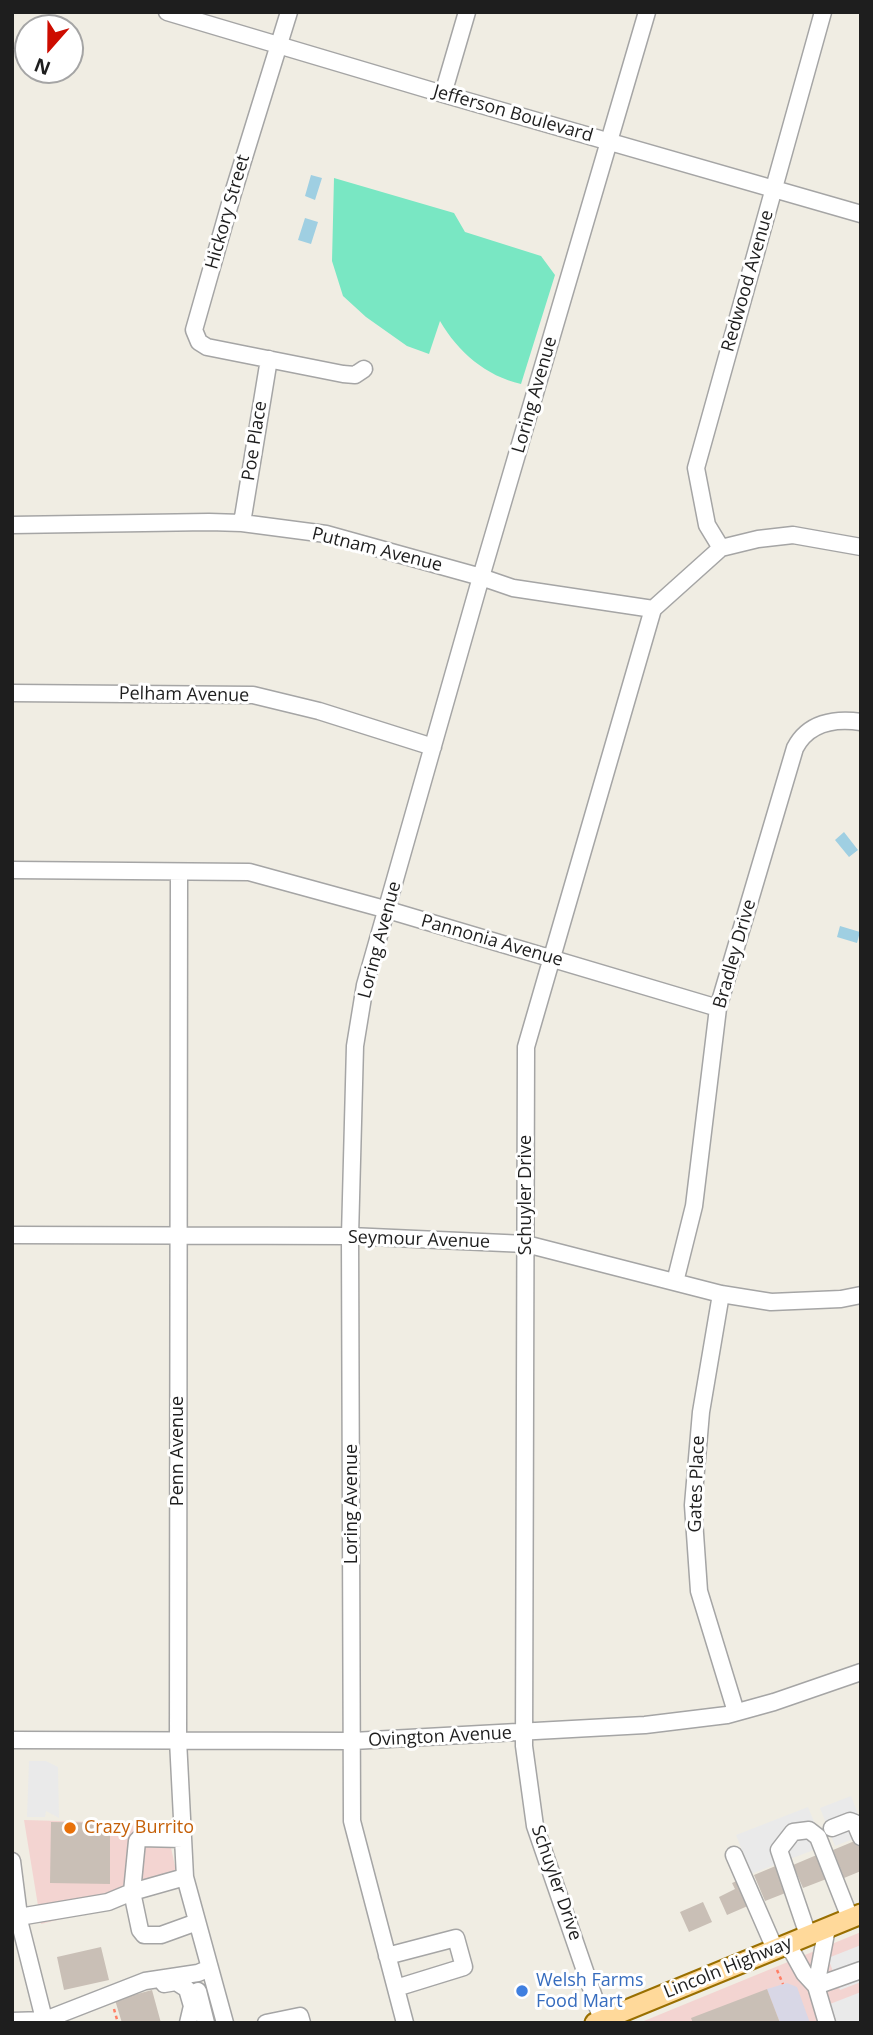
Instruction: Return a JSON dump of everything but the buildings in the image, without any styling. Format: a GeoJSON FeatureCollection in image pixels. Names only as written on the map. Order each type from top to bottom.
{"type":"FeatureCollection","features":[{"type":"Feature","properties":{"kind":"main road","name":"Lincoln Highway"},"geometry":{"type":"LineString","coordinates":[[602,2022],[856,1916]]}},
{"type":"Feature","properties":{"kind":"street","name":"Jefferson Boulevard"},"geometry":{"type":"LineString","coordinates":[[167,12],[279,47],[861,214]]}},
{"type":"Feature","properties":{"kind":"street","name":"Hickory Street"},"geometry":{"type":"LineString","coordinates":[[269,359],[206,347],[199,342],[194,330],[289,12]]}},
{"type":"Feature","properties":{"kind":"street"},"geometry":{"type":"LineString","coordinates":[[443,94],[467,12]]}},
{"type":"Feature","properties":{"kind":"street","name":"Loring Avenue"},"geometry":{"type":"LineString","coordinates":[[405,2023],[352,1821],[351,1236],[355,1046],[365,985],[481,577],[647,12]]}},
{"type":"Feature","properties":{"kind":"street","name":"Redwood Avenue"},"geometry":{"type":"LineString","coordinates":[[721,548],[707,525],[696,468],[823,12]]}},
{"type":"Feature","properties":{"kind":"street"},"geometry":{"type":"LineString","coordinates":[[269,359],[343,374],[355,375],[364,369]]}},
{"type":"Feature","properties":{"kind":"street","name":"Poe Place"},"geometry":{"type":"LineString","coordinates":[[242,523],[269,359]]}},
{"type":"Feature","properties":{"kind":"street","name":"Putnam Avenue"},"geometry":{"type":"LineString","coordinates":[[12,525],[242,523],[326,534],[513,588],[653,609]]}},
{"type":"Feature","properties":{"kind":"street"},"geometry":{"type":"LineString","coordinates":[[653,609],[721,548],[793,535],[861,547]]}},
{"type":"Feature","properties":{"kind":"street","name":"Schuyler Drive"},"geometry":{"type":"LineString","coordinates":[[602,2022],[535,1826],[524,1746],[526,1047],[554,959],[653,609]]}},
{"type":"Feature","properties":{"kind":"street","name":"Pelham Avenue"},"geometry":{"type":"LineString","coordinates":[[12,693],[253,695],[319,711],[433,747]]}},
{"type":"Feature","properties":{"kind":"street","name":"Bradley Drive"},"geometry":{"type":"LineString","coordinates":[[675,1282],[698,1184],[718,1008],[795,748],[802,735],[814,727],[831,721],[861,722]]}},
{"type":"Feature","properties":{"kind":"street","name":"Pannonia Avenue"},"geometry":{"type":"LineString","coordinates":[[12,870],[248,872],[387,910],[718,1008]]}},
{"type":"Feature","properties":{"kind":"street","name":"Penn Avenue"},"geometry":{"type":"LineString","coordinates":[[179,873],[178,1740],[184,1877],[225,2023]]}},
{"type":"Feature","properties":{"kind":"street","name":"Seymour Avenue"},"geometry":{"type":"LineString","coordinates":[[12,1235],[351,1236],[526,1244],[721,1294],[771,1301],[841,1299],[861,1295]]}},
{"type":"Feature","properties":{"kind":"street","name":"Gates Place"},"geometry":{"type":"LineString","coordinates":[[721,1294],[701,1412],[693,1505],[699,1591],[736,1712]]}},
{"type":"Feature","properties":{"kind":"street","name":"Ovington Avenue"},"geometry":{"type":"LineString","coordinates":[[12,1740],[353,1741],[645,1725],[736,1712],[861,1672]]}},
{"type":"Feature","properties":{"kind":"street"},"geometry":{"type":"LineString","coordinates":[[832,1828],[850,1821],[855,1823],[861,1837]]}},
{"type":"Feature","properties":{"kind":"street"},"geometry":{"type":"LineString","coordinates":[[827,2023],[816,1986],[817,1932],[779,1850],[793,1832],[809,1830],[818,1837],[856,1916]]}},
{"type":"Feature","properties":{"kind":"street"},"geometry":{"type":"LineString","coordinates":[[183,1839],[140,1838],[136,1841],[132,1892],[140,1930],[144,1935],[161,1935],[197,1922]]}},
{"type":"Feature","properties":{"kind":"street"},"geometry":{"type":"LineString","coordinates":[[734,1855],[781,1947],[816,1986]]}},
{"type":"Feature","properties":{"kind":"street"},"geometry":{"type":"LineString","coordinates":[[12,1861],[19,1917],[45,2021]]}},
{"type":"Feature","properties":{"kind":"street"},"geometry":{"type":"LineString","coordinates":[[19,1917],[108,1902],[184,1877]]}},
{"type":"Feature","properties":{"kind":"street"},"geometry":{"type":"LineString","coordinates":[[387,1956],[456,1938],[464,1967],[396,1988]]}},
{"type":"Feature","properties":{"kind":"street"},"geometry":{"type":"LineString","coordinates":[[12,1967],[30,1963]]}},
{"type":"Feature","properties":{"kind":"street"},"geometry":{"type":"LineString","coordinates":[[109,2001],[145,1981],[210,1968]]}},
{"type":"Feature","properties":{"kind":"street"},"geometry":{"type":"LineString","coordinates":[[816,1986],[861,1970]]}},
{"type":"Feature","properties":{"kind":"street"},"geometry":{"type":"LineString","coordinates":[[193,1973],[206,2023]]}},
{"type":"Feature","properties":{"kind":"street"},"geometry":{"type":"LineString","coordinates":[[12,2021],[45,2021],[176,1982],[187,1989],[190,1997],[192,2015],[188,2023]]}},
{"type":"Feature","properties":{"kind":"street"},"geometry":{"type":"LineString","coordinates":[[266,2023],[300,2016],[302,2023]]}},
{"type":"Feature","properties":{"kind":"path"},"geometry":{"type":"LineString","coordinates":[[777,1970],[783,1984]]}},
{"type":"Feature","properties":{"kind":"path"},"geometry":{"type":"LineString","coordinates":[[109,2001],[119,2022]]}},
{"type":"Feature","properties":{"kind":"shaded area"},"geometry":{"type":"Polygon","coordinates":[[[29,1761],[46,1761],[58,1767],[59,1818],[46,1811],[45,1817],[27,1817],[29,1761]]]}},
{"type":"Feature","properties":{"kind":"shaded area"},"geometry":{"type":"Polygon","coordinates":[[[851,1796],[861,1822],[861,1836],[835,1846],[820,1808],[851,1796]]]}},
{"type":"Feature","properties":{"kind":"shaded area"},"geometry":{"type":"Polygon","coordinates":[[[808,1807],[824,1846],[751,1874],[736,1835],[808,1807]]]}},
{"type":"Feature","properties":{"kind":"shaded area"},"geometry":{"type":"Polygon","coordinates":[[[24,1820],[166,1824],[179,1885],[113,1906],[41,1924],[24,1820]]]}},
{"type":"Feature","properties":{"kind":"shaded area"},"geometry":{"type":"Polygon","coordinates":[[[861,1932],[861,2023],[639,2023],[861,1932]]]}},
{"type":"Feature","properties":{"kind":"shaded area"},"geometry":{"type":"Polygon","coordinates":[[[861,1945],[861,1982],[840,1990],[828,1958],[861,1945]]]}},
{"type":"Feature","properties":{"kind":"shaded area"},"geometry":{"type":"Polygon","coordinates":[[[787,1983],[797,1987],[810,2023],[780,2023],[767,1989],[787,1983]]]}},
{"type":"Feature","properties":{"kind":"shaded area"},"geometry":{"type":"Polygon","coordinates":[[[861,1992],[861,2023],[837,2023],[830,2004],[861,1992]]]}},
{"type":"Feature","properties":{"kind":"green space"},"geometry":{"type":"Polygon","coordinates":[[[334,178],[454,213],[465,232],[541,256],[555,275],[521,384],[496,375],[474,361],[455,343],[440,321],[429,354],[407,346],[366,317],[343,296],[332,261],[334,178]]]}},
{"type":"Feature","properties":{"kind":"water"},"geometry":{"type":"Polygon","coordinates":[[[311,175],[322,178],[315,200],[305,196],[311,175]]]}},
{"type":"Feature","properties":{"kind":"water"},"geometry":{"type":"Polygon","coordinates":[[[305,218],[318,222],[311,244],[298,240],[305,218]]]}},
{"type":"Feature","properties":{"kind":"water"},"geometry":{"type":"Polygon","coordinates":[[[844,832],[858,850],[849,857],[835,840],[844,832]]]}},
{"type":"Feature","properties":{"kind":"water"},"geometry":{"type":"Polygon","coordinates":[[[840,926],[860,932],[857,943],[837,937],[840,926]]]}},
{"type":"Feature","properties":{"kind":"place","name":"Crazy Burrito"},"geometry":{"type":"Point","coordinates":[70,1828]}},
{"type":"Feature","properties":{"kind":"place","name":"Welsh Farms Food Mart"},"geometry":{"type":"Point","coordinates":[522,1991]}}]}
